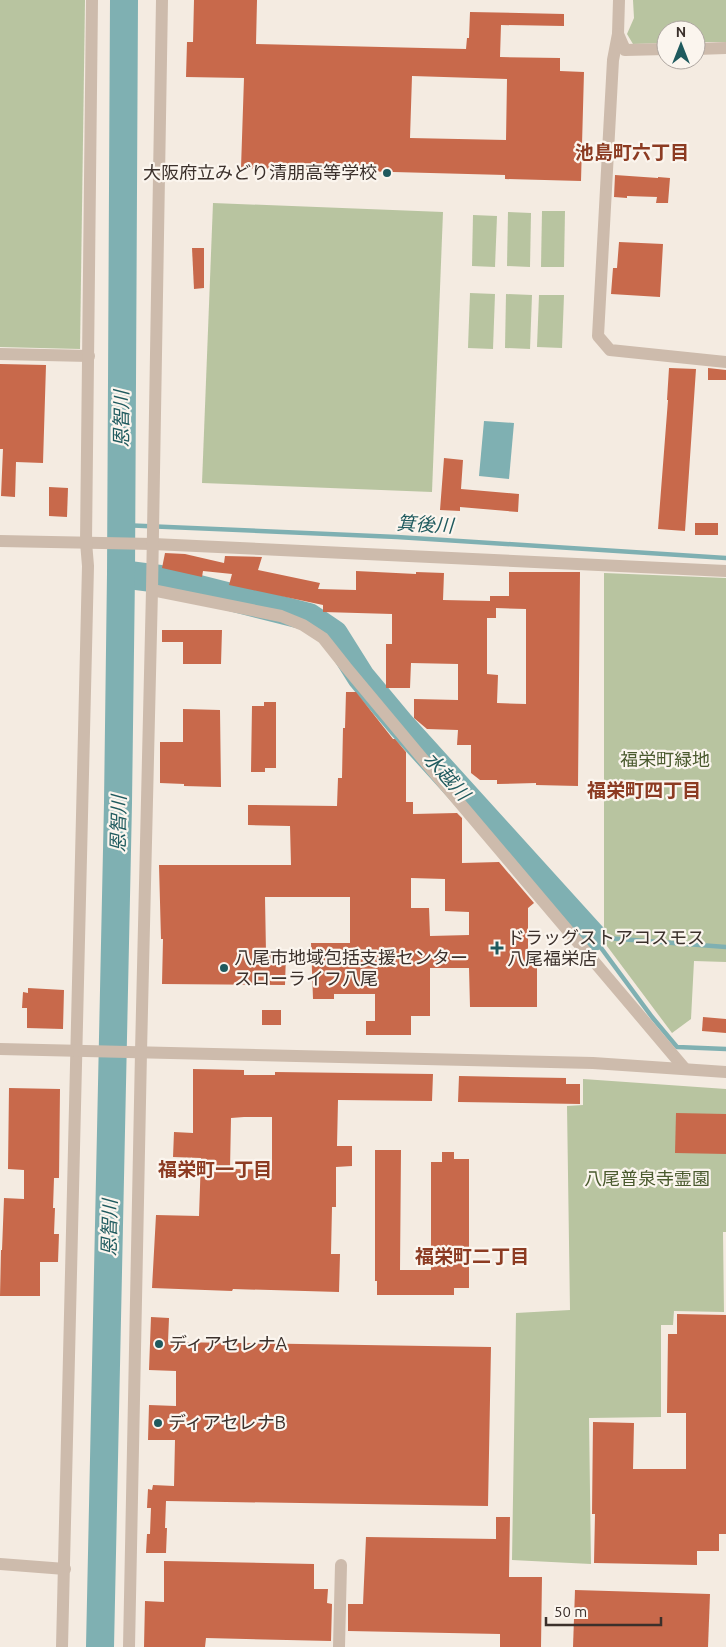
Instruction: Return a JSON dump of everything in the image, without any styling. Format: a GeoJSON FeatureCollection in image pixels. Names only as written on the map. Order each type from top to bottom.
{"type":"FeatureCollection","features":[{"type":"Feature","properties":{"kind":"street"},"geometry":{"type":"LineString","coordinates":[[62,1647],[79,1051],[89,542],[92,0]]}},
{"type":"Feature","properties":{"kind":"street"},"geometry":{"type":"LineString","coordinates":[[129,1647],[136,1052],[152,568],[147,544],[152,504],[162,0]]}},
{"type":"Feature","properties":{"kind":"street"},"geometry":{"type":"LineString","coordinates":[[620,0],[618,34],[613,60],[598,336],[610,350],[726,362]]}},
{"type":"Feature","properties":{"kind":"street"},"geometry":{"type":"LineString","coordinates":[[618,34],[626,50],[656,49]]}},
{"type":"Feature","properties":{"kind":"street"},"geometry":{"type":"LineString","coordinates":[[706,48],[726,48]]}},
{"type":"Feature","properties":{"kind":"street"},"geometry":{"type":"LineString","coordinates":[[0,354],[89,356]]}},
{"type":"Feature","properties":{"kind":"street"},"geometry":{"type":"LineString","coordinates":[[0,541],[147,544],[726,570]]}},
{"type":"Feature","properties":{"kind":"street"},"geometry":{"type":"LineString","coordinates":[[151,587],[281,616],[303,625],[323,638],[685,1069]]}},
{"type":"Feature","properties":{"kind":"street"},"geometry":{"type":"LineString","coordinates":[[0,1049],[593,1063],[726,1072]]}},
{"type":"Feature","properties":{"kind":"street"},"geometry":{"type":"LineString","coordinates":[[0,1564],[65,1569]]}},
{"type":"Feature","properties":{"kind":"street"},"geometry":{"type":"LineString","coordinates":[[339,1647],[342,1565]]}},
{"type":"Feature","properties":{"kind":"green space"},"geometry":{"type":"Polygon","coordinates":[[[0,0],[85,0],[80,349],[0,347],[0,0]]]}},
{"type":"Feature","properties":{"kind":"green space"},"geometry":{"type":"Polygon","coordinates":[[[633,0],[726,0],[726,42],[706,42],[706,20],[656,20],[656,43],[633,44],[627,34],[634,18],[633,0]]]}},
{"type":"Feature","properties":{"kind":"green space"},"geometry":{"type":"Polygon","coordinates":[[[213,203],[443,212],[432,492],[202,483],[213,203]]]}},
{"type":"Feature","properties":{"kind":"green space"},"geometry":{"type":"Polygon","coordinates":[[[542,211],[565,211],[564,267],[541,267],[542,211]]]}},
{"type":"Feature","properties":{"kind":"green space"},"geometry":{"type":"Polygon","coordinates":[[[508,212],[531,213],[530,267],[507,266],[508,212]]]}},
{"type":"Feature","properties":{"kind":"green space"},"geometry":{"type":"Polygon","coordinates":[[[473,215],[497,216],[495,267],[472,266],[473,215]]]}},
{"type":"Feature","properties":{"kind":"green space"},"geometry":{"type":"Polygon","coordinates":[[[470,293],[495,294],[493,349],[468,348],[470,293]]]}},
{"type":"Feature","properties":{"kind":"green space"},"geometry":{"type":"Polygon","coordinates":[[[506,294],[532,295],[530,349],[505,348],[506,294]]]}},
{"type":"Feature","properties":{"kind":"green space"},"geometry":{"type":"Polygon","coordinates":[[[539,295],[564,295],[562,348],[537,347],[539,295]]]}},
{"type":"Feature","properties":{"kind":"green space","name":"福栄町緑地"},"geometry":{"type":"Polygon","coordinates":[[[604,573],[726,578],[726,962],[694,961],[691,1019],[672,1033],[604,942],[604,573]]]}},
{"type":"Feature","properties":{"kind":"green space","name":"八尾普泉寺霊園"},"geometry":{"type":"Polygon","coordinates":[[[583,1079],[726,1089],[726,1232],[723,1232],[724,1312],[674,1311],[673,1325],[661,1325],[661,1417],[589,1418],[591,1564],[512,1560],[516,1313],[570,1310],[567,1106],[583,1105],[583,1079]]]}},
{"type":"Feature","properties":{"kind":"water"},"geometry":{"type":"Polygon","coordinates":[[[484,421],[514,423],[509,479],[479,476],[484,421]]]}},
{"type":"Feature","properties":{"kind":"building"},"geometry":{"type":"Polygon","coordinates":[[[194,0],[257,0],[256,44],[466,49],[467,38],[469,38],[470,12],[564,14],[564,26],[501,25],[500,57],[560,58],[560,71],[584,72],[581,181],[505,179],[505,175],[241,168],[244,78],[186,77],[187,42],[193,42],[194,0]],[[412,76],[410,138],[506,140],[507,79],[412,76]]]}},
{"type":"Feature","properties":{"kind":"building"},"geometry":{"type":"Polygon","coordinates":[[[615,175],[670,178],[668,203],[656,203],[657,197],[614,197],[615,175]]]}},
{"type":"Feature","properties":{"kind":"building"},"geometry":{"type":"Polygon","coordinates":[[[619,242],[663,244],[660,297],[611,294],[613,268],[617,268],[619,242]]]}},
{"type":"Feature","properties":{"kind":"building"},"geometry":{"type":"Polygon","coordinates":[[[192,248],[204,248],[204,288],[194,289],[192,248]]]}},
{"type":"Feature","properties":{"kind":"building"},"geometry":{"type":"Polygon","coordinates":[[[0,364],[46,365],[43,463],[16,462],[15,497],[1,496],[3,449],[0,449],[0,364]]]}},
{"type":"Feature","properties":{"kind":"building"},"geometry":{"type":"Polygon","coordinates":[[[669,368],[696,369],[685,531],[658,529],[669,368]]]}},
{"type":"Feature","properties":{"kind":"building"},"geometry":{"type":"Polygon","coordinates":[[[708,368],[726,370],[726,380],[708,380],[708,368]]]}},
{"type":"Feature","properties":{"kind":"building"},"geometry":{"type":"Polygon","coordinates":[[[444,458],[463,460],[461,489],[519,494],[518,512],[460,507],[460,511],[440,510],[444,458]]]}},
{"type":"Feature","properties":{"kind":"building"},"geometry":{"type":"Polygon","coordinates":[[[49,487],[68,488],[67,517],[49,516],[49,487]]]}},
{"type":"Feature","properties":{"kind":"building"},"geometry":{"type":"Polygon","coordinates":[[[695,523],[718,523],[718,535],[695,535],[695,523]]]}},
{"type":"Feature","properties":{"kind":"building"},"geometry":{"type":"Polygon","coordinates":[[[165,553],[185,554],[224,563],[225,556],[262,557],[258,570],[320,583],[318,589],[356,590],[356,571],[416,574],[416,572],[444,573],[443,600],[490,601],[490,596],[509,596],[509,572],[580,572],[578,786],[536,785],[536,783],[497,784],[497,780],[480,780],[471,773],[471,745],[457,745],[458,730],[427,729],[414,718],[414,699],[458,700],[458,664],[411,663],[410,688],[386,688],[386,644],[392,644],[392,614],[323,612],[323,605],[229,585],[232,574],[203,571],[202,577],[162,568],[165,553]],[[496,608],[496,618],[487,618],[487,674],[498,675],[497,703],[526,704],[526,609],[496,608]]]}},
{"type":"Feature","properties":{"kind":"building"},"geometry":{"type":"Polygon","coordinates":[[[162,630],[222,630],[221,664],[183,664],[183,642],[162,642],[162,630]]]}},
{"type":"Feature","properties":{"kind":"building"},"geometry":{"type":"Polygon","coordinates":[[[346,692],[356,692],[393,739],[406,752],[406,802],[413,802],[413,814],[457,813],[462,818],[462,863],[499,862],[534,903],[528,908],[528,957],[537,957],[537,1007],[470,1007],[469,968],[430,968],[430,1016],[411,1016],[411,1035],[366,1035],[366,1021],[375,1021],[375,994],[334,994],[334,999],[313,999],[311,943],[350,943],[350,897],[265,897],[266,953],[286,953],[285,985],[162,984],[163,939],[161,939],[159,865],[291,865],[290,826],[248,825],[248,805],[337,806],[338,778],[342,778],[343,728],[345,728],[346,692]],[[411,878],[411,908],[429,908],[430,936],[469,935],[469,912],[445,911],[445,879],[411,878]]]}},
{"type":"Feature","properties":{"kind":"building"},"geometry":{"type":"Polygon","coordinates":[[[264,702],[276,702],[276,768],[265,768],[265,772],[251,772],[252,706],[264,706],[264,702]]]}},
{"type":"Feature","properties":{"kind":"building"},"geometry":{"type":"Polygon","coordinates":[[[183,709],[220,710],[221,787],[160,783],[160,742],[183,742],[183,709]]]}},
{"type":"Feature","properties":{"kind":"building"},"geometry":{"type":"Polygon","coordinates":[[[28,988],[64,990],[63,1029],[27,1028],[27,1008],[22,1008],[23,992],[28,993],[28,988]]]}},
{"type":"Feature","properties":{"kind":"building"},"geometry":{"type":"Polygon","coordinates":[[[262,1010],[281,1010],[281,1025],[262,1025],[262,1010]]]}},
{"type":"Feature","properties":{"kind":"building"},"geometry":{"type":"Polygon","coordinates":[[[703,1017],[726,1019],[726,1033],[702,1031],[703,1017]]]}},
{"type":"Feature","properties":{"kind":"building"},"geometry":{"type":"Polygon","coordinates":[[[193,1069],[244,1070],[244,1075],[275,1075],[275,1072],[433,1074],[432,1101],[338,1100],[337,1146],[352,1146],[352,1166],[336,1167],[336,1207],[332,1207],[331,1254],[340,1254],[339,1292],[152,1288],[156,1215],[199,1216],[201,1158],[173,1157],[174,1132],[193,1133],[193,1069]],[[272,1117],[231,1118],[230,1169],[272,1170],[272,1117]]]}},
{"type":"Feature","properties":{"kind":"building"},"geometry":{"type":"Polygon","coordinates":[[[459,1076],[566,1078],[566,1084],[580,1084],[580,1104],[458,1102],[459,1076]]]}},
{"type":"Feature","properties":{"kind":"building"},"geometry":{"type":"Polygon","coordinates":[[[9,1088],[60,1089],[59,1178],[54,1178],[53,1208],[55,1208],[54,1234],[59,1234],[58,1262],[40,1262],[40,1296],[0,1296],[4,1198],[24,1199],[24,1170],[8,1169],[9,1088]]]}},
{"type":"Feature","properties":{"kind":"building"},"geometry":{"type":"Polygon","coordinates":[[[676,1113],[726,1114],[726,1154],[675,1153],[676,1113]]]}},
{"type":"Feature","properties":{"kind":"building"},"geometry":{"type":"Polygon","coordinates":[[[375,1150],[401,1150],[400,1270],[431,1270],[431,1162],[442,1162],[442,1152],[454,1152],[454,1159],[469,1159],[469,1288],[454,1288],[454,1295],[377,1295],[377,1281],[375,1281],[375,1150]]]}},
{"type":"Feature","properties":{"kind":"building"},"geometry":{"type":"Polygon","coordinates":[[[677,1314],[726,1315],[726,1534],[719,1534],[719,1551],[697,1551],[697,1565],[594,1563],[595,1514],[592,1514],[593,1422],[634,1423],[633,1469],[686,1469],[686,1413],[667,1413],[668,1334],[677,1334],[677,1314]]]}},
{"type":"Feature","properties":{"kind":"building"},"geometry":{"type":"Polygon","coordinates":[[[151,1317],[169,1318],[168,1342],[491,1347],[488,1506],[166,1501],[166,1553],[146,1553],[147,1534],[150,1534],[151,1508],[147,1508],[148,1489],[152,1490],[153,1485],[174,1486],[175,1440],[148,1440],[149,1405],[176,1406],[176,1371],[149,1370],[151,1317]]]}},
{"type":"Feature","properties":{"kind":"building"},"geometry":{"type":"Polygon","coordinates":[[[496,1517],[510,1517],[509,1577],[542,1577],[541,1647],[500,1647],[500,1634],[348,1631],[348,1604],[363,1604],[366,1537],[496,1539],[496,1517]]]}},
{"type":"Feature","properties":{"kind":"building"},"geometry":{"type":"Polygon","coordinates":[[[164,1561],[314,1564],[314,1589],[328,1589],[327,1603],[332,1604],[331,1641],[206,1638],[205,1647],[144,1647],[145,1601],[164,1602],[164,1561]]]}},
{"type":"Feature","properties":{"kind":"building"},"geometry":{"type":"Polygon","coordinates":[[[575,1590],[710,1594],[708,1647],[573,1647],[575,1590]]]}},
{"type":"Feature","properties":{"kind":"waterway","name":"恩智川"},"geometry":{"type":"LineString","coordinates":[[100,1647],[118,803],[124,0]]}},
{"type":"Feature","properties":{"kind":"waterway","name":"箕後川"},"geometry":{"type":"LineString","coordinates":[[121,525],[397,537],[726,558]]}},
{"type":"Feature","properties":{"kind":"waterway","name":"水越川"},"geometry":{"type":"LineString","coordinates":[[121,574],[160,579],[309,617],[334,634],[361,677],[401,725],[593,937]]}},
{"type":"Feature","properties":{"kind":"waterway","name":"水越川"},"geometry":{"type":"LineString","coordinates":[[593,937],[652,1017],[677,1047],[726,1049]]}},
{"type":"Feature","properties":{"kind":"waterway"},"geometry":{"type":"LineString","coordinates":[[593,937],[726,947]]}},
{"type":"Feature","properties":{"kind":"place","name":"大阪府立みどり清朋高等学校"},"geometry":{"type":"Point","coordinates":[387,173]}},
{"type":"Feature","properties":{"kind":"place","name":"ドラッグストアコスモス 八尾福栄店"},"geometry":{"type":"Point","coordinates":[497,948]}},
{"type":"Feature","properties":{"kind":"place","name":"八尾市地域包括支援センター スローライフ八尾"},"geometry":{"type":"Point","coordinates":[224,968]}},
{"type":"Feature","properties":{"kind":"place","name":"ディアセレナA"},"geometry":{"type":"Point","coordinates":[159,1344]}},
{"type":"Feature","properties":{"kind":"place","name":"ディアセレナB"},"geometry":{"type":"Point","coordinates":[158,1423]}},
{"type":"Feature","properties":{"kind":"district","name":"池島町六丁目"},"geometry":{"type":"Point","coordinates":[632,152]}},
{"type":"Feature","properties":{"kind":"district","name":"福栄町四丁目"},"geometry":{"type":"Point","coordinates":[644,790]}},
{"type":"Feature","properties":{"kind":"district","name":"福栄町一丁目"},"geometry":{"type":"Point","coordinates":[215,1169]}},
{"type":"Feature","properties":{"kind":"district","name":"福栄町二丁目"},"geometry":{"type":"Point","coordinates":[472,1256]}}]}
